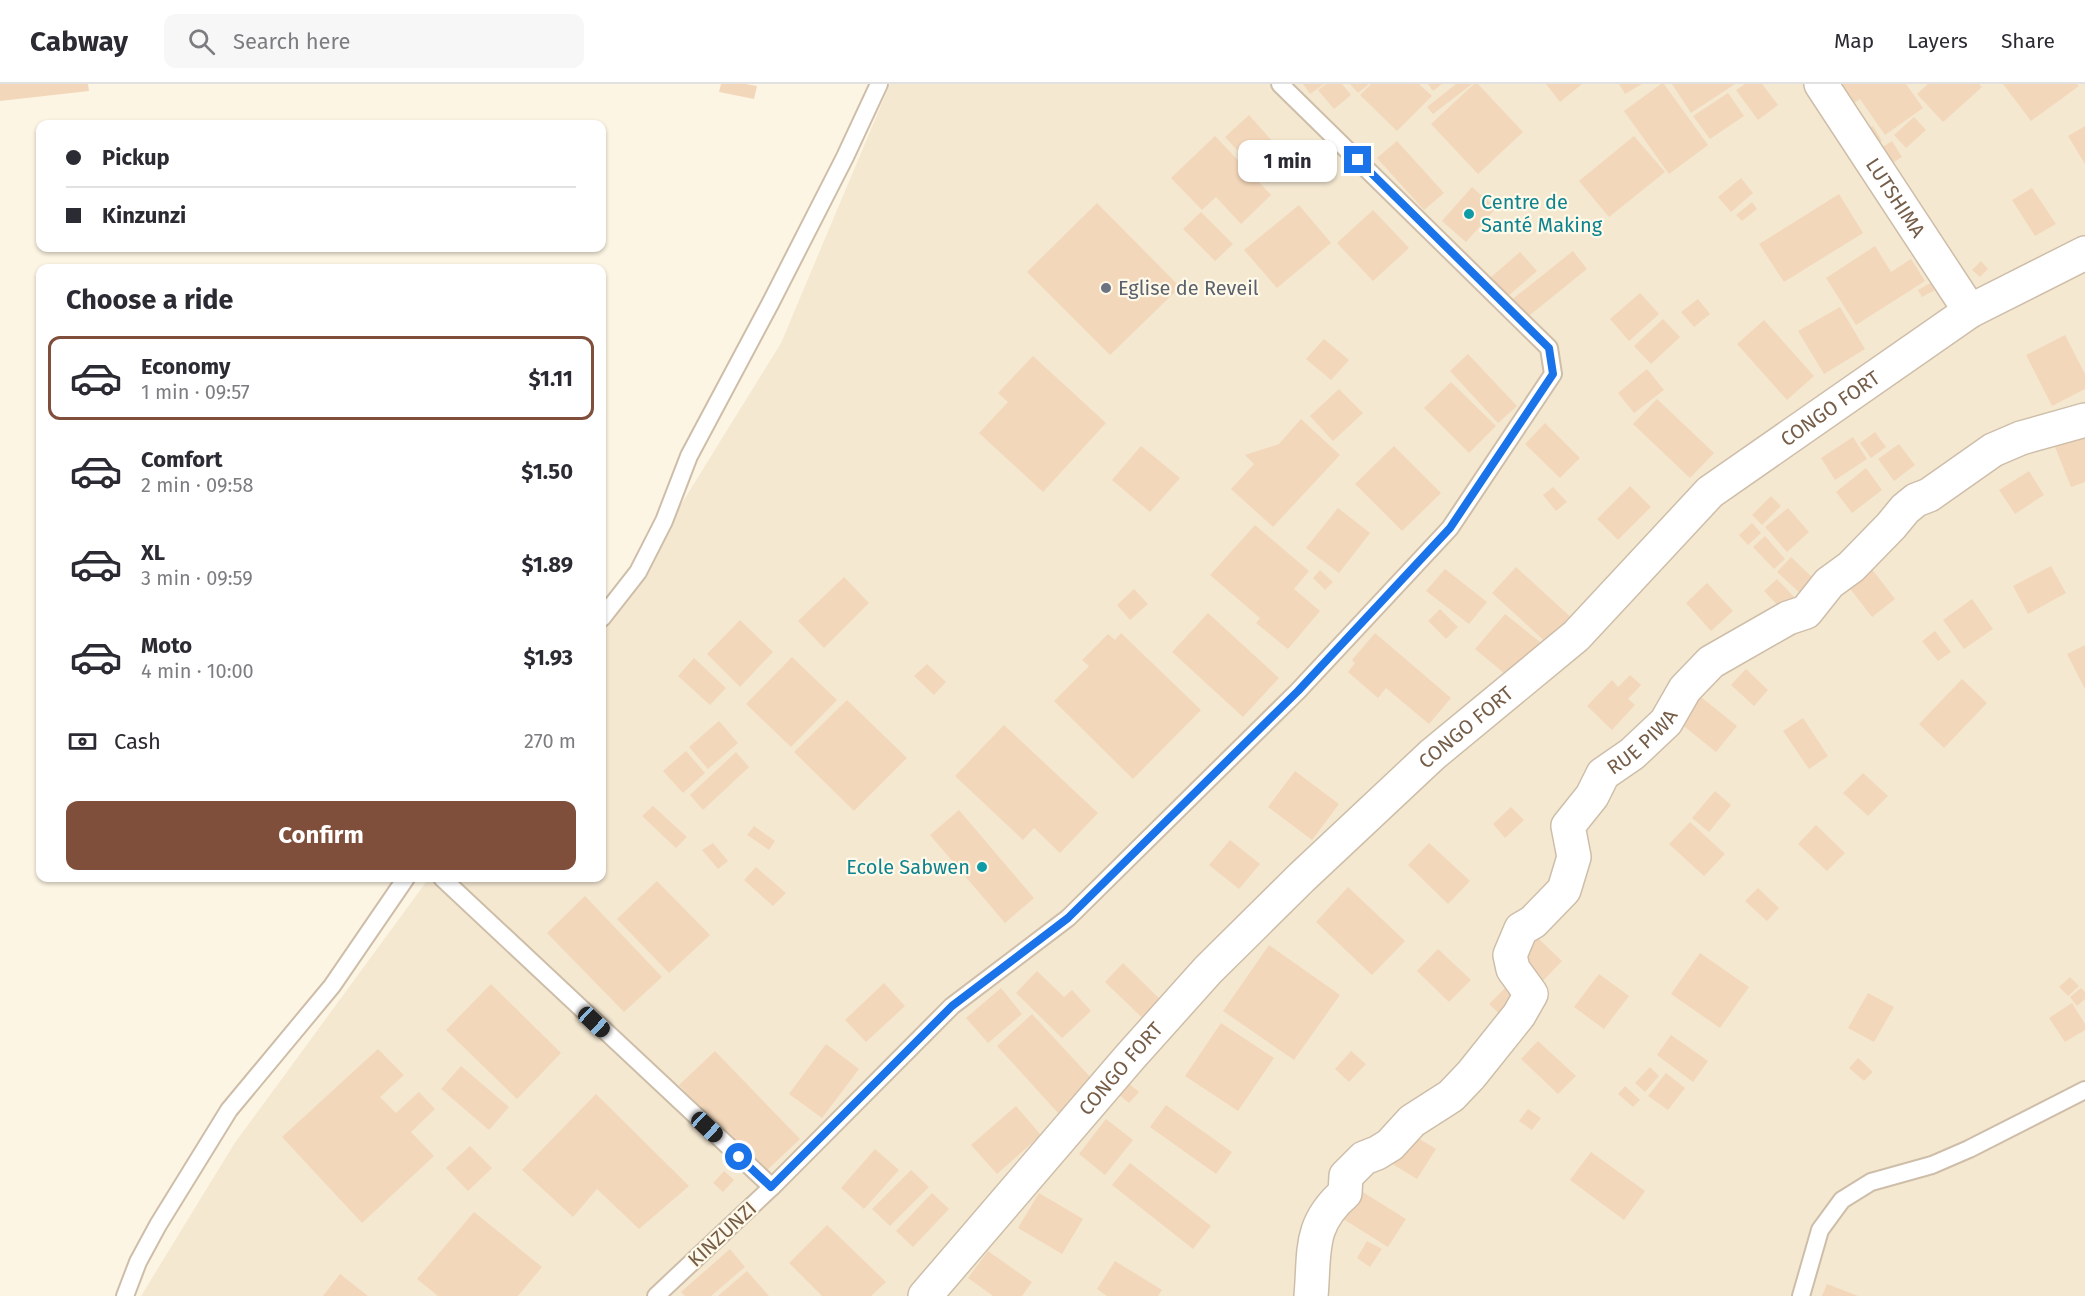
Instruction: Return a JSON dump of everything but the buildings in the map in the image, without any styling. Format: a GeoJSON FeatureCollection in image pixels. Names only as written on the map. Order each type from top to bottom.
{"type":"FeatureCollection","features":[{"type":"Feature","properties":{"kind":"street","name":"LUTSHIMA"},"geometry":{"type":"LineString","coordinates":[[1821,84],[1970,311]]}},
{"type":"Feature","properties":{"kind":"street","name":"CONGO FORT"},"geometry":{"type":"LineString","coordinates":[[925,1296],[1130,1057],[1208,970],[1302,877],[1432,755],[1576,636],[1710,492],[1970,311],[2085,252]]}},
{"type":"Feature","properties":{"kind":"street","name":"RUE PIWA"},"geometry":{"type":"LineString","coordinates":[[1311,1296],[1313,1242],[1324,1215],[1345,1193],[1346,1176],[1364,1158],[1390,1144],[1412,1121],[1451,1095],[1471,1075],[1519,1015],[1531,994],[1513,969],[1510,955],[1521,929],[1533,922],[1564,890],[1575,857],[1569,826],[1592,796],[1603,774],[1632,753],[1666,722],[1685,689],[1711,662],[1788,618],[1806,612],[1829,583],[1851,567],[1916,500],[1929,495],[1993,450],[2021,438],[2085,420]]}},
{"type":"Feature","properties":{"kind":"lane"},"geometry":{"type":"LineString","coordinates":[[606,613],[638,572],[664,521],[689,456],[786,273],[879,84]]}},
{"type":"Feature","properties":{"kind":"lane","name":"KINZUNZI"},"geometry":{"type":"LineString","coordinates":[[656,1296],[771,1187],[952,1006],[1068,918],[1298,691],[1450,528],[1553,374],[1549,348],[1280,84]]}},
{"type":"Feature","properties":{"kind":"lane"},"geometry":{"type":"LineString","coordinates":[[126,1296],[138,1262],[158,1225],[229,1110],[332,986],[402,882]]}},
{"type":"Feature","properties":{"kind":"lane"},"geometry":{"type":"LineString","coordinates":[[446,882],[771,1187]]}},
{"type":"Feature","properties":{"kind":"lane"},"geometry":{"type":"LineString","coordinates":[[1801,1296],[1820,1230],[1842,1200],[1871,1182],[1932,1165],[1969,1149],[2085,1090]]}},
{"type":"Feature","properties":{"kind":"shaded area"},"geometry":{"type":"Polygon","coordinates":[[[890,84],[2085,84],[2085,1296],[141,1296],[234,1144],[426,882],[606,882],[606,626],[781,343],[890,84]]]}},
{"type":"Feature","properties":{"kind":"place","name":"Centre de Santé Making"},"geometry":{"type":"Point","coordinates":[1469,214]}},
{"type":"Feature","properties":{"kind":"place","name":"Eglise de Reveil"},"geometry":{"type":"Point","coordinates":[1106,288]}},
{"type":"Feature","properties":{"kind":"place","name":"Ecole Sabwen"},"geometry":{"type":"Point","coordinates":[982,867]}},
{"type":"Feature","properties":{"kind":"route"},"geometry":{"type":"LineString","coordinates":[[739,1157],[771,1187],[952,1006],[1068,918],[1298,691],[1450,528],[1553,374],[1549,348],[1358,160]]}}]}
